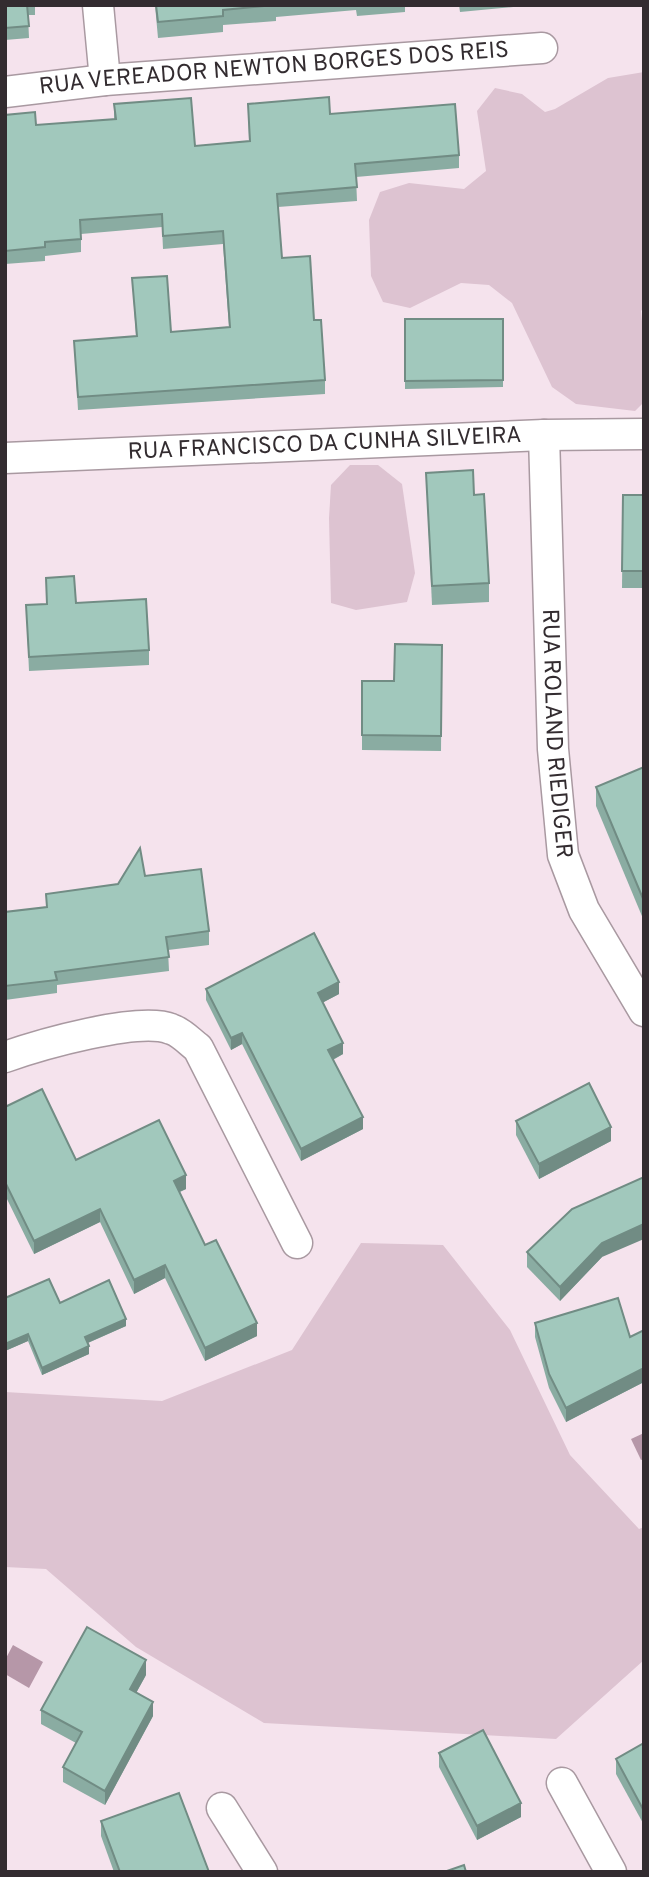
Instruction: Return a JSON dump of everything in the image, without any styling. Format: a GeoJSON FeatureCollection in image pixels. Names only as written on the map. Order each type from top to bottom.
{"type":"FeatureCollection","features":[{"type":"Feature","properties":{"kind":"street"},"geometry":{"type":"LineString","coordinates":[[98,5],[105,80]]}},
{"type":"Feature","properties":{"kind":"street","name":"RUA VEREADOR NEWTON BORGES DOS REIS"},"geometry":{"type":"LineString","coordinates":[[5,92],[105,80],[542,48]]}},
{"type":"Feature","properties":{"kind":"street","name":"RUA FRANCISCO DA CUNHA SILVEIRA"},"geometry":{"type":"LineString","coordinates":[[5,458],[644,434]]}},
{"type":"Feature","properties":{"kind":"street","name":"RUA ROLAND RIEDIGER"},"geometry":{"type":"LineString","coordinates":[[544,436],[553,749],[563,855],[584,910],[641,996]]}},
{"type":"Feature","properties":{"kind":"street"},"geometry":{"type":"LineString","coordinates":[[5,1057],[28,1049],[132,1025],[171,1028],[198,1048],[297,1243]]}},
{"type":"Feature","properties":{"kind":"street"},"geometry":{"type":"LineString","coordinates":[[562,1783],[611,1872]]}},
{"type":"Feature","properties":{"kind":"street"},"geometry":{"type":"LineString","coordinates":[[222,1808],[262,1872]]}},
{"type":"Feature","properties":{"kind":"shaded area"},"geometry":{"type":"Polygon","coordinates":[[[644,72],[644,307],[641,311],[644,402],[635,411],[576,404],[552,387],[512,303],[489,285],[461,283],[410,308],[383,302],[371,276],[369,220],[380,192],[409,183],[464,189],[486,171],[477,111],[495,88],[522,94],[545,112],[555,109],[608,78],[644,72]]]}},
{"type":"Feature","properties":{"kind":"shaded area"},"geometry":{"type":"Polygon","coordinates":[[[350,465],[378,465],[402,484],[415,573],[407,602],[356,610],[331,603],[331,485],[350,465]]]}},
{"type":"Feature","properties":{"kind":"shaded area"},"geometry":{"type":"Polygon","coordinates":[[[361,1243],[443,1245],[510,1330],[570,1455],[639,1529],[644,1527],[644,1660],[556,1739],[264,1723],[136,1647],[46,1569],[5,1567],[5,1392],[162,1401],[292,1350],[361,1243]]]}},
{"type":"Feature","properties":{"kind":"shaded area"},"geometry":{"type":"Polygon","coordinates":[[[644,1433],[644,1459],[641,1460],[631,1439],[644,1433]]]}},
{"type":"Feature","properties":{"kind":"shaded area"},"geometry":{"type":"Polygon","coordinates":[[[13,1645],[43,1662],[29,1688],[5,1674],[5,1660],[13,1645]]]}},
{"type":"Feature","properties":{"kind":"building"},"geometry":{"type":"Polygon","coordinates":[[[5,5],[27,5],[29,26],[5,28],[5,5]]]}},
{"type":"Feature","properties":{"kind":"building"},"geometry":{"type":"Polygon","coordinates":[[[156,5],[274,5],[223,10],[223,16],[158,22],[156,5]]]}},
{"type":"Feature","properties":{"kind":"building"},"geometry":{"type":"Polygon","coordinates":[[[329,97],[330,114],[455,104],[459,155],[355,164],[357,187],[277,194],[282,258],[310,256],[314,320],[321,320],[325,380],[78,397],[74,341],[137,336],[132,278],[167,276],[171,332],[230,327],[223,231],[163,236],[162,214],[80,220],[81,239],[45,242],[45,247],[5,251],[5,115],[35,112],[36,125],[116,119],[114,104],[191,98],[195,146],[250,141],[248,104],[329,97]]]}},
{"type":"Feature","properties":{"kind":"building"},"geometry":{"type":"Polygon","coordinates":[[[405,319],[503,319],[503,380],[405,381],[405,319]]]}},
{"type":"Feature","properties":{"kind":"building"},"geometry":{"type":"Polygon","coordinates":[[[473,470],[474,495],[484,494],[489,583],[432,586],[426,473],[473,470]]]}},
{"type":"Feature","properties":{"kind":"building"},"geometry":{"type":"Polygon","coordinates":[[[623,495],[644,495],[644,571],[622,571],[623,495]]]}},
{"type":"Feature","properties":{"kind":"building"},"geometry":{"type":"Polygon","coordinates":[[[74,576],[76,603],[146,599],[149,650],[29,657],[26,605],[47,604],[46,578],[74,576]]]}},
{"type":"Feature","properties":{"kind":"building"},"geometry":{"type":"Polygon","coordinates":[[[395,644],[442,645],[441,736],[362,735],[362,681],[394,681],[395,644]]]}},
{"type":"Feature","properties":{"kind":"building"},"geometry":{"type":"Polygon","coordinates":[[[644,767],[644,901],[596,787],[644,767]]]}},
{"type":"Feature","properties":{"kind":"building"},"geometry":{"type":"Polygon","coordinates":[[[140,848],[145,876],[201,869],[209,931],[166,937],[169,957],[55,972],[57,980],[5,986],[5,912],[47,907],[46,894],[118,884],[140,848]]]}},
{"type":"Feature","properties":{"kind":"building"},"geometry":{"type":"Polygon","coordinates":[[[314,933],[339,982],[318,993],[343,1043],[328,1050],[363,1117],[301,1149],[242,1033],[231,1038],[206,989],[314,933]]]}},
{"type":"Feature","properties":{"kind":"building"},"geometry":{"type":"Polygon","coordinates":[[[589,1083],[611,1127],[539,1164],[516,1121],[589,1083]]]}},
{"type":"Feature","properties":{"kind":"building"},"geometry":{"type":"Polygon","coordinates":[[[42,1089],[76,1160],[159,1120],[186,1175],[174,1181],[205,1245],[216,1240],[257,1323],[205,1348],[165,1265],[134,1280],[100,1209],[34,1241],[5,1182],[5,1107],[42,1089]]]}},
{"type":"Feature","properties":{"kind":"building"},"geometry":{"type":"Polygon","coordinates":[[[644,1177],[644,1224],[602,1243],[560,1287],[527,1252],[572,1209],[644,1177]]]}},
{"type":"Feature","properties":{"kind":"building"},"geometry":{"type":"Polygon","coordinates":[[[49,1279],[60,1303],[109,1280],[126,1319],[85,1337],[89,1346],[42,1368],[28,1334],[5,1344],[5,1298],[49,1279]]]}},
{"type":"Feature","properties":{"kind":"building"},"geometry":{"type":"Polygon","coordinates":[[[618,1298],[630,1337],[644,1330],[644,1371],[642,1369],[566,1408],[549,1374],[535,1323],[618,1298]]]}},
{"type":"Feature","properties":{"kind":"building"},"geometry":{"type":"Polygon","coordinates":[[[87,1627],[146,1660],[130,1689],[153,1702],[105,1791],[63,1767],[82,1732],[41,1710],[87,1627]]]}},
{"type":"Feature","properties":{"kind":"building"},"geometry":{"type":"Polygon","coordinates":[[[483,1730],[521,1803],[477,1826],[439,1753],[483,1730]]]}},
{"type":"Feature","properties":{"kind":"building"},"geometry":{"type":"Polygon","coordinates":[[[644,1743],[644,1811],[616,1759],[644,1743]]]}},
{"type":"Feature","properties":{"kind":"building"},"geometry":{"type":"Polygon","coordinates":[[[179,1793],[209,1872],[120,1872],[101,1821],[179,1793]]]}},
{"type":"Feature","properties":{"kind":"building"},"geometry":{"type":"Polygon","coordinates":[[[464,1865],[466,1872],[444,1872],[464,1865]]]}}]}
